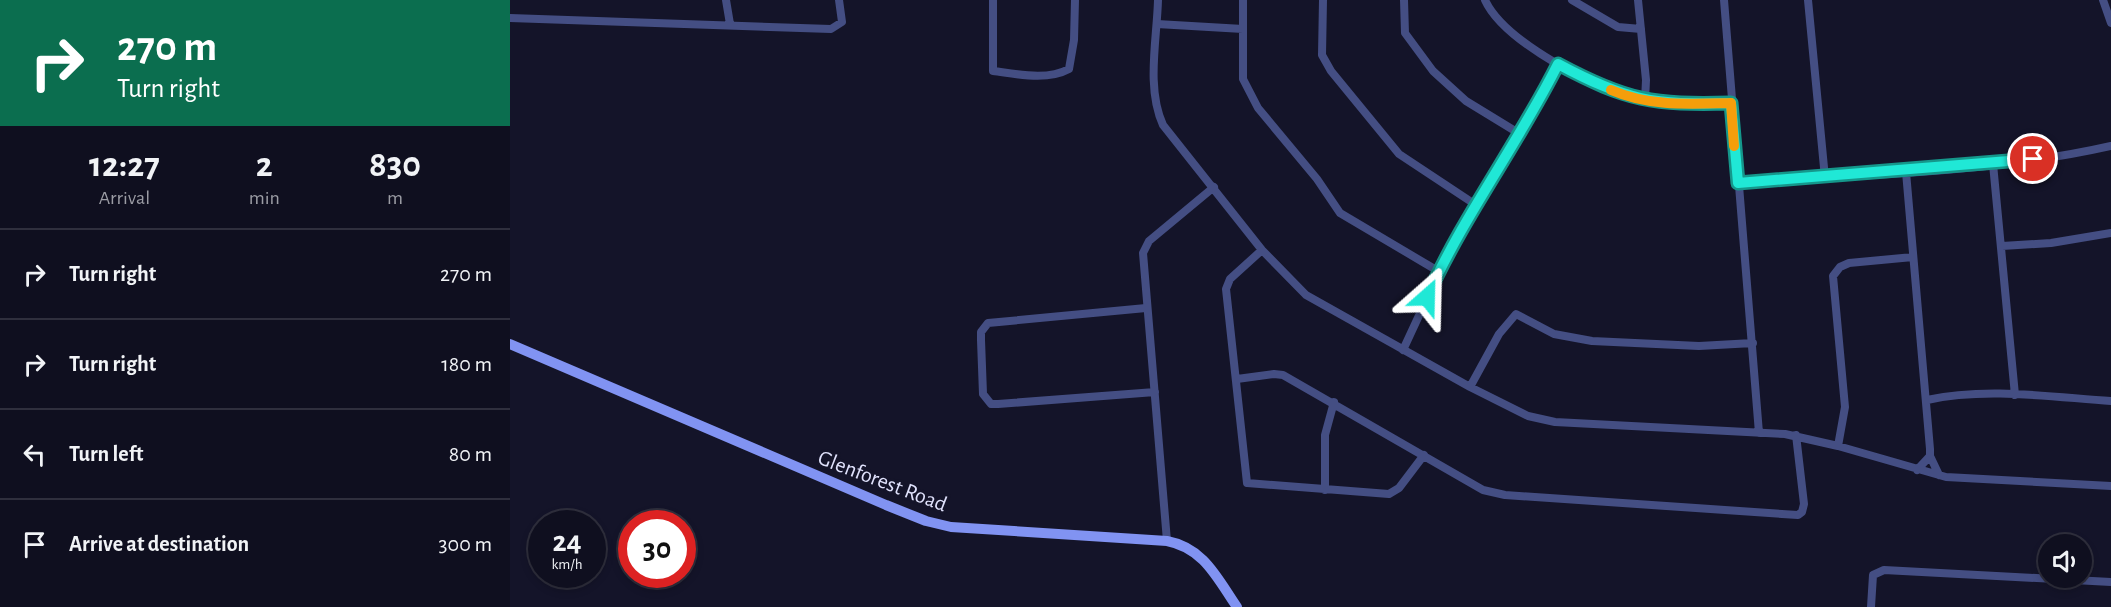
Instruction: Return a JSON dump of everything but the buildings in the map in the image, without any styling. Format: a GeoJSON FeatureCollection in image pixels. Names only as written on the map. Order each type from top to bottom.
{"type":"FeatureCollection","features":[{"type":"Feature","properties":{"kind":"street"},"geometry":{"type":"LineString","coordinates":[[726,0],[730,24]]}},
{"type":"Feature","properties":{"kind":"street"},"geometry":{"type":"LineString","coordinates":[[510,18],[831,29],[842,22],[839,0]]}},
{"type":"Feature","properties":{"kind":"street"},"geometry":{"type":"LineString","coordinates":[[993,0],[993,71],[1029,75],[1060,74],[1069,69],[1074,40],[1075,0]]}},
{"type":"Feature","properties":{"kind":"street"},"geometry":{"type":"LineString","coordinates":[[1158,0],[1154,76],[1158,114],[1162,125],[1214,187],[1262,250],[1306,295],[1470,387],[1528,416],[1555,422],[1796,435],[1939,475],[2111,486]]}},
{"type":"Feature","properties":{"kind":"street"},"geometry":{"type":"LineString","coordinates":[[1243,0],[1244,84],[1258,108],[1317,179],[1336,208],[1354,224],[1438,271]]}},
{"type":"Feature","properties":{"kind":"street"},"geometry":{"type":"LineString","coordinates":[[1323,0],[1322,54],[1331,71],[1399,154],[1476,205]]}},
{"type":"Feature","properties":{"kind":"street"},"geometry":{"type":"LineString","coordinates":[[1404,0],[1405,33],[1433,71],[1466,101],[1520,134]]}},
{"type":"Feature","properties":{"kind":"street"},"geometry":{"type":"LineString","coordinates":[[1485,0],[1494,17],[1505,28],[1558,64],[1591,82],[1644,101],[1668,104],[1731,103]]}},
{"type":"Feature","properties":{"kind":"street"},"geometry":{"type":"LineString","coordinates":[[1572,0],[1618,27],[1641,28]]}},
{"type":"Feature","properties":{"kind":"street"},"geometry":{"type":"LineString","coordinates":[[1638,0],[1646,80],[1644,101]]}},
{"type":"Feature","properties":{"kind":"street"},"geometry":{"type":"LineString","coordinates":[[1724,0],[1759,433]]}},
{"type":"Feature","properties":{"kind":"street"},"geometry":{"type":"LineString","coordinates":[[1808,0],[1825,178]]}},
{"type":"Feature","properties":{"kind":"street"},"geometry":{"type":"LineString","coordinates":[[2103,0],[2111,23]]}},
{"type":"Feature","properties":{"kind":"street"},"geometry":{"type":"LineString","coordinates":[[1157,24],[1243,29]]}},
{"type":"Feature","properties":{"kind":"street"},"geometry":{"type":"LineString","coordinates":[[1403,350],[1438,271],[1520,134],[1558,64]]}},
{"type":"Feature","properties":{"kind":"street"},"geometry":{"type":"LineString","coordinates":[[1738,183],[1993,164],[2053,157],[2111,146]]}},
{"type":"Feature","properties":{"kind":"street"},"geometry":{"type":"LineString","coordinates":[[1993,164],[2015,395]]}},
{"type":"Feature","properties":{"kind":"street"},"geometry":{"type":"LineString","coordinates":[[1906,171],[1930,456],[1939,475]]}},
{"type":"Feature","properties":{"kind":"street"},"geometry":{"type":"LineString","coordinates":[[1167,541],[1146,308],[1144,248],[1149,241],[1214,187]]}},
{"type":"Feature","properties":{"kind":"street"},"geometry":{"type":"LineString","coordinates":[[2002,246],[2051,243],[2111,233]]}},
{"type":"Feature","properties":{"kind":"street"},"geometry":{"type":"LineString","coordinates":[[1262,250],[1226,285],[1247,483],[1389,494],[1399,488],[1424,455]]}},
{"type":"Feature","properties":{"kind":"street"},"geometry":{"type":"LineString","coordinates":[[1838,446],[1845,407],[1833,276],[1840,267],[1849,263],[1913,256]]}},
{"type":"Feature","properties":{"kind":"street"},"geometry":{"type":"LineString","coordinates":[[1146,308],[988,323],[981,332],[983,394],[991,404],[998,405],[1155,392]]}},
{"type":"Feature","properties":{"kind":"street"},"geometry":{"type":"LineString","coordinates":[[1470,387],[1502,329],[1516,314],[1554,334],[1592,341],[1699,346],[1753,343]]}},
{"type":"Feature","properties":{"kind":"street","name":"Glenforest Road"},"geometry":{"type":"LineString","coordinates":[[510,344],[926,521],[963,528],[1167,541],[1186,546],[1200,555],[1237,607]]}},
{"type":"Feature","properties":{"kind":"street"},"geometry":{"type":"LineString","coordinates":[[1237,379],[1279,374],[1334,402],[1483,490],[1497,494],[1792,515],[1802,512],[1804,504],[1796,435]]}},
{"type":"Feature","properties":{"kind":"street"},"geometry":{"type":"LineString","coordinates":[[1927,400],[1953,396],[2015,395],[2111,401]]}},
{"type":"Feature","properties":{"kind":"street"},"geometry":{"type":"LineString","coordinates":[[1326,490],[1325,435],[1334,402]]}},
{"type":"Feature","properties":{"kind":"street"},"geometry":{"type":"LineString","coordinates":[[1917,470],[1930,456]]}},
{"type":"Feature","properties":{"kind":"street"},"geometry":{"type":"LineString","coordinates":[[1871,607],[1873,575],[1884,570],[2111,582]]}},
{"type":"Feature","properties":{"kind":"slow traffic"},"geometry":{"type":"LineString","coordinates":[[1611,90],[1644,101],[1668,104],[1731,103],[1734,146]]}},
{"type":"Feature","properties":{"kind":"route"},"geometry":{"type":"LineString","coordinates":[[1427,297],[1448,253],[1530,118],[1558,64],[1591,82],[1644,101],[1668,104],[1731,103],[1738,183],[2033,159]]}}]}
